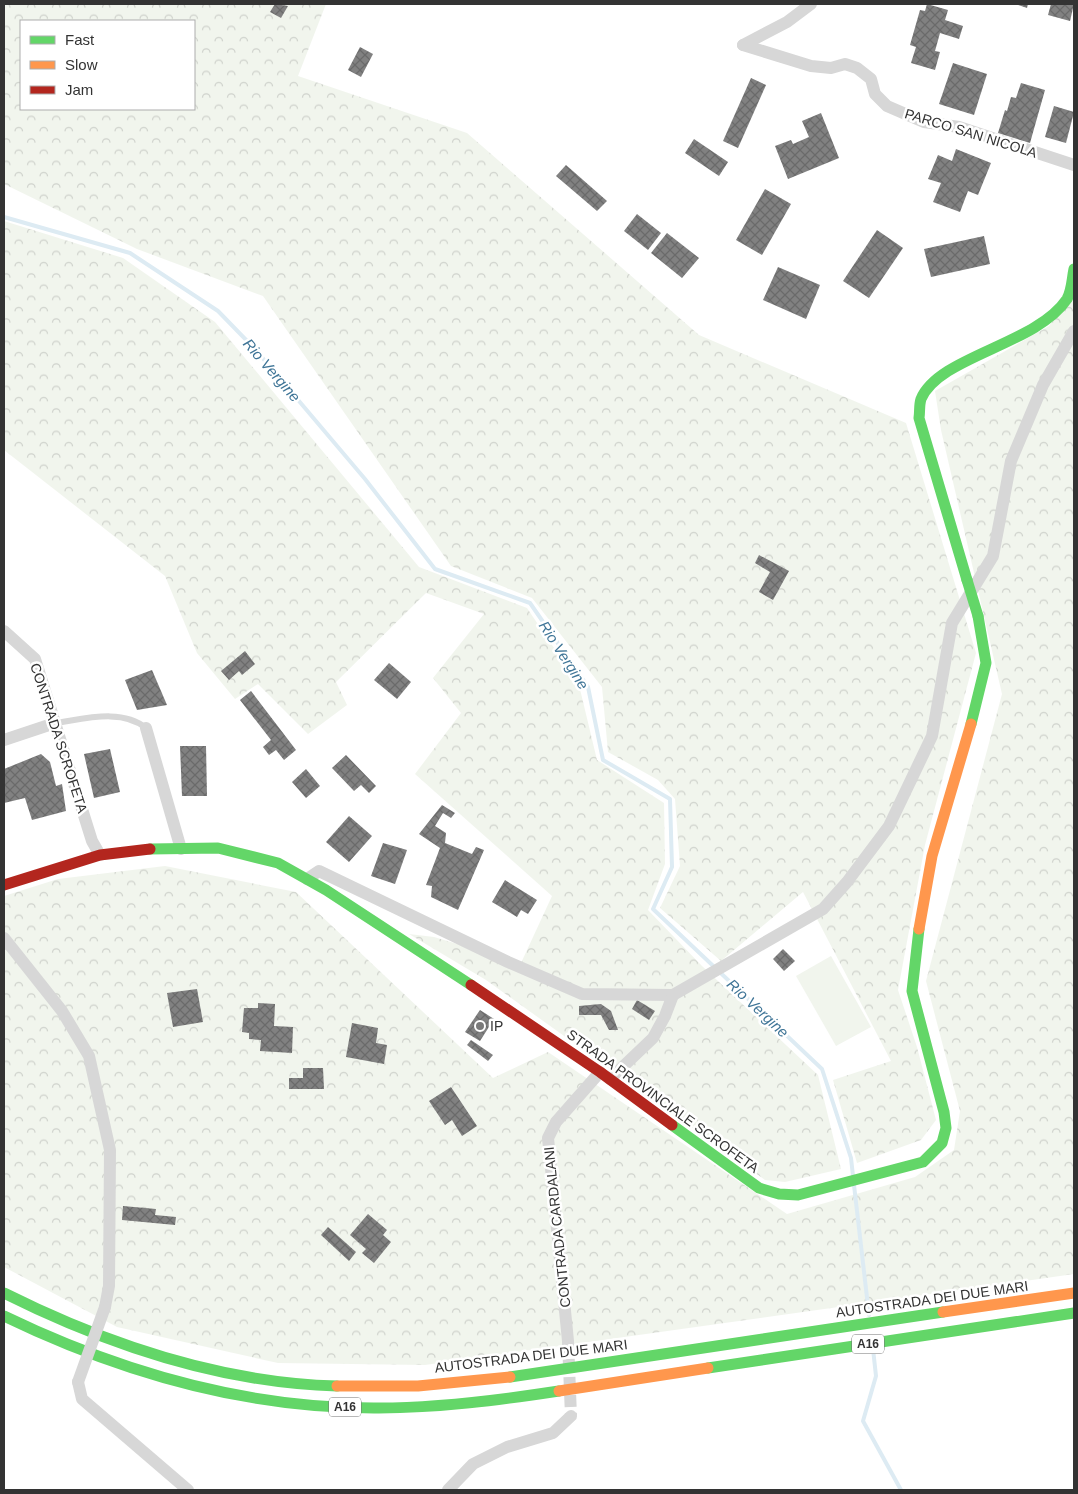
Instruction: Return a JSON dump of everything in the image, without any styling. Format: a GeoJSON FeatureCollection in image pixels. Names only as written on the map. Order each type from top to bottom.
{"type":"FeatureCollection","features":[{"type":"Feature","properties":{"kind":"main road","name":"STRADA PROVINCIALE SCROFETA"},"geometry":{"type":"LineString","coordinates":[[4,885],[100,855],[146,849],[218,848],[278,863],[307,879],[460,981],[536,1035],[605,1076],[759,1188],[779,1194],[798,1195],[922,1162],[942,1143],[946,1128],[944,1112],[912,991],[917,940],[932,856],[978,700],[986,663],[978,616],[919,418],[921,398],[932,383],[958,366],[1025,335],[1056,312],[1068,297],[1074,269]]}},
{"type":"Feature","properties":{"kind":"main road","name":"AUTOSTRADA DEI DUE MARI"},"geometry":{"type":"LineString","coordinates":[[4,1293],[77,1329],[161,1358],[249,1378],[291,1384],[380,1387],[516,1377],[1074,1293]]}},
{"type":"Feature","properties":{"kind":"main road","name":"A16"},"geometry":{"type":"LineString","coordinates":[[4,1316],[71,1349],[156,1378],[210,1392],[290,1404],[380,1408],[517,1396],[1074,1313]]}},
{"type":"Feature","properties":{"kind":"street","name":"PARCO SAN NICOLA"},"geometry":{"type":"LineString","coordinates":[[811,4],[786,22],[742,44],[811,66],[830,68],[845,64],[857,68],[871,79],[875,94],[887,106],[924,122],[959,126],[1074,165]]}},
{"type":"Feature","properties":{"kind":"street"},"geometry":{"type":"LineString","coordinates":[[307,879],[320,871],[508,962],[582,994],[674,995],[823,909],[847,882],[889,826],[932,736],[952,623],[994,556],[1011,461],[1043,385],[1074,331]]}},
{"type":"Feature","properties":{"kind":"street","name":"CONTRADA SCROFETA"},"geometry":{"type":"LineString","coordinates":[[4,631],[35,659],[92,841],[100,855]]}},
{"type":"Feature","properties":{"kind":"street"},"geometry":{"type":"LineString","coordinates":[[4,740],[55,723]]}},
{"type":"Feature","properties":{"kind":"street"},"geometry":{"type":"LineString","coordinates":[[146,728],[181,849]]}},
{"type":"Feature","properties":{"kind":"street"},"geometry":{"type":"LineString","coordinates":[[4,938],[62,1011],[89,1056],[110,1150],[109,1286],[105,1307],[78,1382],[82,1399],[188,1490]]}},
{"type":"Feature","properties":{"kind":"street","name":"CONTRADA CARDALANI"},"geometry":{"type":"LineString","coordinates":[[568,1341],[548,1138],[556,1122],[605,1076],[653,1038],[674,995]]}},
{"type":"Feature","properties":{"kind":"street"},"geometry":{"type":"LineString","coordinates":[[448,1490],[473,1464],[507,1447],[553,1433],[571,1416]]}},
{"type":"Feature","properties":{"kind":"lane"},"geometry":{"type":"LineString","coordinates":[[55,723],[118,716],[132,719],[146,728]]}},
{"type":"Feature","properties":{"kind":"green space"},"geometry":{"type":"Polygon","coordinates":[[[4,4],[326,4],[298,76],[467,133],[699,335],[906,423],[976,653],[925,845],[898,990],[917,1047],[936,1120],[921,1140],[857,1163],[833,1080],[891,1061],[803,892],[721,961],[660,908],[680,866],[675,799],[658,780],[608,752],[602,687],[532,598],[451,566],[263,296],[137,249],[4,184],[4,4]]]}},
{"type":"Feature","properties":{"kind":"green space"},"geometry":{"type":"Polygon","coordinates":[[[4,221],[123,258],[215,322],[419,567],[527,608],[579,685],[597,760],[664,803],[665,864],[648,910],[702,966],[818,1075],[841,1169],[785,1182],[765,1180],[486,980],[409,934],[434,937],[521,963],[552,896],[415,774],[461,713],[433,678],[484,614],[426,593],[336,682],[347,705],[308,734],[258,684],[235,699],[197,653],[165,576],[4,450],[4,221]]]}},
{"type":"Feature","properties":{"kind":"green space"},"geometry":{"type":"Polygon","coordinates":[[[1074,292],[1074,1274],[425,1365],[278,1363],[117,1327],[4,1267],[4,896],[58,879],[165,866],[296,892],[493,1078],[548,1052],[787,1214],[915,1177],[954,1150],[960,1111],[926,981],[1002,694],[941,430],[935,391],[1049,326],[1074,292]]]}},
{"type":"Feature","properties":{"kind":"green space"},"geometry":{"type":"Polygon","coordinates":[[[831,956],[871,1027],[836,1046],[796,976],[831,956]]]}},
{"type":"Feature","properties":{"kind":"building"},"geometry":{"type":"Polygon","coordinates":[[[275,4],[288,6],[281,18],[270,12],[275,4]]]}},
{"type":"Feature","properties":{"kind":"building"},"geometry":{"type":"Polygon","coordinates":[[[927,4],[948,10],[945,20],[963,26],[959,39],[940,33],[935,51],[940,52],[935,70],[911,63],[916,47],[910,45],[920,10],[925,11],[927,4]]]}},
{"type":"Feature","properties":{"kind":"building"},"geometry":{"type":"Polygon","coordinates":[[[1015,4],[1028,4],[1027,8],[1015,4]]]}},
{"type":"Feature","properties":{"kind":"building"},"geometry":{"type":"Polygon","coordinates":[[[1051,4],[1074,4],[1070,21],[1048,15],[1051,4]]]}},
{"type":"Feature","properties":{"kind":"building"},"geometry":{"type":"Polygon","coordinates":[[[360,47],[373,54],[361,77],[348,70],[360,47]]]}},
{"type":"Feature","properties":{"kind":"building"},"geometry":{"type":"Polygon","coordinates":[[[953,63],[987,74],[974,115],[939,104],[953,63]]]}},
{"type":"Feature","properties":{"kind":"building"},"geometry":{"type":"Polygon","coordinates":[[[751,78],[766,85],[738,148],[723,141],[751,78]]]}},
{"type":"Feature","properties":{"kind":"building"},"geometry":{"type":"Polygon","coordinates":[[[1021,83],[1045,90],[1030,143],[998,133],[1005,110],[1007,111],[1011,97],[1016,98],[1021,83]]]}},
{"type":"Feature","properties":{"kind":"building"},"geometry":{"type":"Polygon","coordinates":[[[1054,106],[1074,112],[1066,143],[1045,137],[1054,106]]]}},
{"type":"Feature","properties":{"kind":"building"},"geometry":{"type":"Polygon","coordinates":[[[821,113],[839,158],[788,179],[775,146],[791,140],[793,144],[809,137],[802,121],[821,113]]]}},
{"type":"Feature","properties":{"kind":"building"},"geometry":{"type":"Polygon","coordinates":[[[694,139],[728,162],[719,176],[685,153],[694,139]]]}},
{"type":"Feature","properties":{"kind":"building"},"geometry":{"type":"Polygon","coordinates":[[[956,149],[991,163],[978,195],[968,191],[960,212],[933,202],[941,183],[928,179],[938,155],[952,161],[956,149]]]}},
{"type":"Feature","properties":{"kind":"building"},"geometry":{"type":"Polygon","coordinates":[[[566,165],[607,201],[597,211],[556,176],[566,165]]]}},
{"type":"Feature","properties":{"kind":"building"},"geometry":{"type":"Polygon","coordinates":[[[765,189],[791,204],[762,255],[736,240],[765,189]]]}},
{"type":"Feature","properties":{"kind":"building"},"geometry":{"type":"Polygon","coordinates":[[[637,214],[661,233],[648,250],[624,231],[637,214]]]}},
{"type":"Feature","properties":{"kind":"building"},"geometry":{"type":"Polygon","coordinates":[[[877,230],[903,248],[869,298],[843,281],[877,230]]]}},
{"type":"Feature","properties":{"kind":"building"},"geometry":{"type":"Polygon","coordinates":[[[667,233],[699,258],[682,278],[651,253],[667,233]]]}},
{"type":"Feature","properties":{"kind":"building"},"geometry":{"type":"Polygon","coordinates":[[[984,236],[990,264],[931,277],[924,249],[984,236]]]}},
{"type":"Feature","properties":{"kind":"building"},"geometry":{"type":"Polygon","coordinates":[[[778,267],[820,285],[806,319],[763,300],[778,267]]]}},
{"type":"Feature","properties":{"kind":"building"},"geometry":{"type":"Polygon","coordinates":[[[759,555],[789,571],[773,600],[759,592],[770,572],[755,563],[759,555]]]}},
{"type":"Feature","properties":{"kind":"building"},"geometry":{"type":"Polygon","coordinates":[[[245,651],[255,664],[242,675],[239,671],[229,680],[221,671],[245,651]]]}},
{"type":"Feature","properties":{"kind":"building"},"geometry":{"type":"Polygon","coordinates":[[[389,663],[411,682],[397,699],[374,680],[389,663]]]}},
{"type":"Feature","properties":{"kind":"building"},"geometry":{"type":"Polygon","coordinates":[[[152,670],[167,705],[137,710],[125,680],[152,670]]]}},
{"type":"Feature","properties":{"kind":"building"},"geometry":{"type":"Polygon","coordinates":[[[251,691],[296,750],[284,760],[276,750],[269,755],[263,747],[271,740],[240,700],[251,691]]]}},
{"type":"Feature","properties":{"kind":"building"},"geometry":{"type":"Polygon","coordinates":[[[180,746],[206,746],[207,796],[182,796],[180,746]]]}},
{"type":"Feature","properties":{"kind":"building"},"geometry":{"type":"Polygon","coordinates":[[[110,749],[120,792],[94,798],[84,754],[110,749]]]}},
{"type":"Feature","properties":{"kind":"building"},"geometry":{"type":"Polygon","coordinates":[[[41,754],[50,762],[56,786],[62,784],[66,811],[32,820],[25,798],[4,803],[4,769],[41,754]]]}},
{"type":"Feature","properties":{"kind":"building"},"geometry":{"type":"Polygon","coordinates":[[[346,755],[376,786],[369,793],[361,785],[354,791],[332,768],[346,755]]]}},
{"type":"Feature","properties":{"kind":"building"},"geometry":{"type":"Polygon","coordinates":[[[306,769],[320,786],[306,798],[292,782],[306,769]]]}},
{"type":"Feature","properties":{"kind":"building"},"geometry":{"type":"Polygon","coordinates":[[[442,805],[455,813],[451,818],[443,813],[435,826],[446,833],[445,843],[472,854],[476,847],[484,850],[458,910],[431,897],[432,886],[426,885],[440,848],[419,834],[442,805]]]}},
{"type":"Feature","properties":{"kind":"building"},"geometry":{"type":"Polygon","coordinates":[[[349,816],[372,836],[349,862],[326,842],[349,816]]]}},
{"type":"Feature","properties":{"kind":"building"},"geometry":{"type":"Polygon","coordinates":[[[383,843],[407,850],[395,884],[371,876],[383,843]]]}},
{"type":"Feature","properties":{"kind":"building"},"geometry":{"type":"Polygon","coordinates":[[[505,880],[537,900],[528,914],[521,910],[517,917],[492,902],[505,880]]]}},
{"type":"Feature","properties":{"kind":"building"},"geometry":{"type":"Polygon","coordinates":[[[783,949],[795,961],[784,971],[773,959],[783,949]]]}},
{"type":"Feature","properties":{"kind":"building"},"geometry":{"type":"Polygon","coordinates":[[[197,989],[203,1022],[173,1027],[167,993],[197,989]]]}},
{"type":"Feature","properties":{"kind":"building"},"geometry":{"type":"Polygon","coordinates":[[[637,1000],[655,1011],[649,1020],[632,1009],[637,1000]]]}},
{"type":"Feature","properties":{"kind":"building"},"geometry":{"type":"Polygon","coordinates":[[[258,1003],[275,1004],[274,1026],[293,1027],[292,1053],[260,1051],[261,1040],[249,1039],[249,1033],[242,1032],[244,1008],[258,1008],[258,1003]]]}},
{"type":"Feature","properties":{"kind":"building"},"geometry":{"type":"Polygon","coordinates":[[[601,1004],[611,1011],[618,1030],[609,1030],[601,1015],[579,1015],[579,1006],[601,1004]]]}},
{"type":"Feature","properties":{"kind":"building","name":"IP"},"geometry":{"type":"Polygon","coordinates":[[[480,1010],[494,1019],[480,1041],[465,1032],[480,1010]]]}},
{"type":"Feature","properties":{"kind":"building"},"geometry":{"type":"Polygon","coordinates":[[[352,1023],[378,1028],[376,1043],[387,1045],[384,1064],[346,1057],[352,1023]]]}},
{"type":"Feature","properties":{"kind":"building"},"geometry":{"type":"Polygon","coordinates":[[[471,1040],[493,1055],[488,1061],[467,1045],[471,1040]]]}},
{"type":"Feature","properties":{"kind":"building"},"geometry":{"type":"Polygon","coordinates":[[[303,1068],[323,1068],[324,1089],[289,1089],[289,1078],[303,1078],[303,1068]]]}},
{"type":"Feature","properties":{"kind":"building"},"geometry":{"type":"Polygon","coordinates":[[[451,1087],[477,1126],[462,1136],[452,1120],[445,1125],[429,1101],[451,1087]]]}},
{"type":"Feature","properties":{"kind":"building"},"geometry":{"type":"Polygon","coordinates":[[[123,1206],[156,1209],[155,1215],[176,1217],[175,1225],[122,1220],[123,1206]]]}},
{"type":"Feature","properties":{"kind":"building"},"geometry":{"type":"Polygon","coordinates":[[[368,1214],[387,1230],[383,1235],[391,1242],[374,1263],[362,1253],[366,1249],[350,1235],[368,1214]]]}},
{"type":"Feature","properties":{"kind":"building"},"geometry":{"type":"Polygon","coordinates":[[[328,1227],[356,1252],[349,1261],[321,1235],[328,1227]]]}},
{"type":"Feature","properties":{"kind":"waterway","name":"Rio Vergine"},"geometry":{"type":"LineString","coordinates":[[4,217],[130,253],[218,311],[255,349],[365,479],[435,569],[530,603],[588,687],[603,760],[670,799],[672,867],[653,909],[822,1069],[851,1158],[853,1176]]}},
{"type":"Feature","properties":{"kind":"waterway","name":"Rio Vergine"},"geometry":{"type":"LineString","coordinates":[[854,1185],[869,1315]]}},
{"type":"Feature","properties":{"kind":"waterway","name":"Rio Vergine"},"geometry":{"type":"LineString","coordinates":[[873,1349],[876,1376],[863,1421],[901,1490]]}},
{"type":"Feature","properties":{"kind":"tunnel"},"geometry":{"type":"LineString","coordinates":[[568,1341],[571,1416]]}},
{"type":"Feature","properties":{"kind":"traffic: fast"},"geometry":{"type":"LineString","coordinates":[[967,580],[919,418],[921,399],[931,384],[947,372],[1012,340],[1053,315],[1069,295],[1074,269]]}},
{"type":"Feature","properties":{"kind":"traffic: fast"},"geometry":{"type":"LineString","coordinates":[[967,580],[978,616]]}},
{"type":"Feature","properties":{"kind":"traffic: fast"},"geometry":{"type":"LineString","coordinates":[[971,724],[986,663],[978,616]]}},
{"type":"Feature","properties":{"kind":"traffic: fast"},"geometry":{"type":"LineString","coordinates":[[150,849],[218,848],[278,863],[326,890],[471,985]]}},
{"type":"Feature","properties":{"kind":"traffic: fast"},"geometry":{"type":"LineString","coordinates":[[672,1125],[759,1188],[779,1194],[798,1195],[923,1162],[942,1143],[946,1128],[944,1112],[912,991],[919,929]]}},
{"type":"Feature","properties":{"kind":"traffic: fast"},"geometry":{"type":"LineString","coordinates":[[4,1293],[83,1329],[166,1358],[250,1378],[337,1386]]}},
{"type":"Feature","properties":{"kind":"traffic: fast"},"geometry":{"type":"LineString","coordinates":[[510,1377],[943,1312]]}},
{"type":"Feature","properties":{"kind":"traffic: fast"},"geometry":{"type":"LineString","coordinates":[[708,1368],[1074,1313]]}},
{"type":"Feature","properties":{"kind":"traffic: fast"},"geometry":{"type":"LineString","coordinates":[[4,1316],[94,1355],[140,1370],[186,1384],[281,1402],[330,1407],[402,1408],[469,1403],[559,1391]]}},
{"type":"Feature","properties":{"kind":"traffic: slow"},"geometry":{"type":"LineString","coordinates":[[919,929],[932,856],[971,724]]}},
{"type":"Feature","properties":{"kind":"traffic: slow"},"geometry":{"type":"LineString","coordinates":[[943,1312],[1074,1293]]}},
{"type":"Feature","properties":{"kind":"traffic: slow"},"geometry":{"type":"LineString","coordinates":[[559,1391],[708,1368]]}},
{"type":"Feature","properties":{"kind":"traffic: slow"},"geometry":{"type":"LineString","coordinates":[[337,1386],[418,1386],[510,1377]]}},
{"type":"Feature","properties":{"kind":"traffic: jam"},"geometry":{"type":"LineString","coordinates":[[4,885],[100,855],[150,849]]}},
{"type":"Feature","properties":{"kind":"traffic: jam"},"geometry":{"type":"LineString","coordinates":[[471,985],[600,1072],[672,1125]]}},
{"type":"Feature","properties":{"kind":"place","name":"IP"},"geometry":{"type":"Point","coordinates":[480,1026]}}]}
